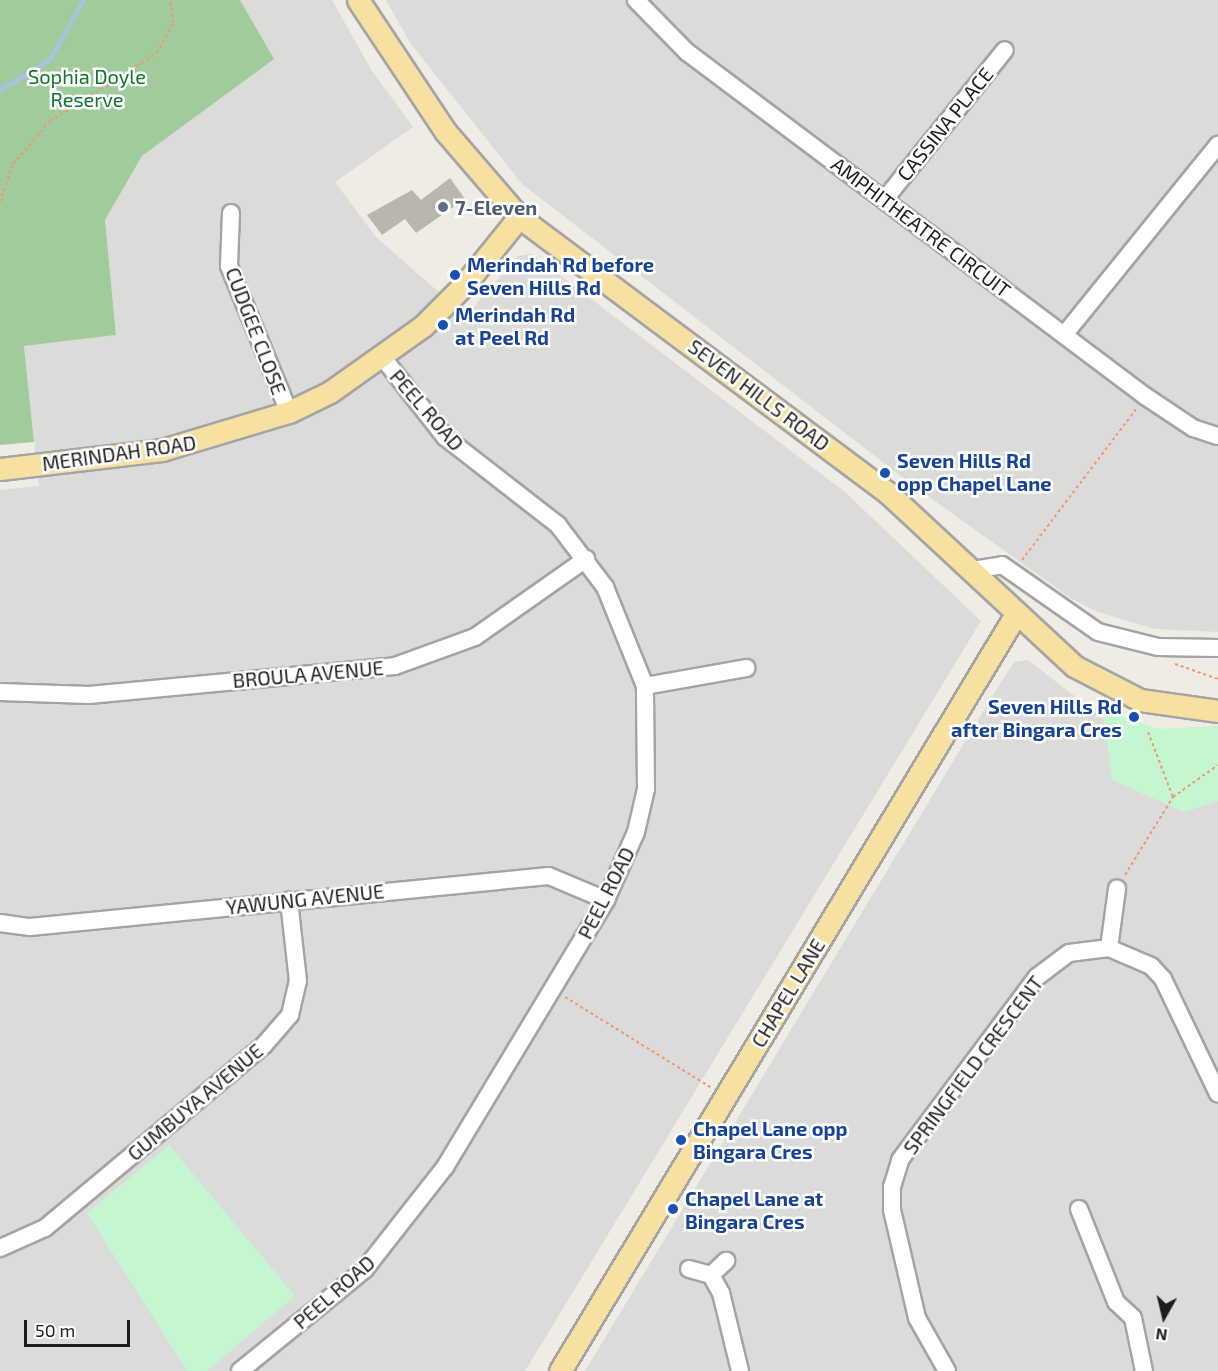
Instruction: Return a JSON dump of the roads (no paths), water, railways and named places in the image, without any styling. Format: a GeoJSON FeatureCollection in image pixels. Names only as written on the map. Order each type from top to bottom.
{"type":"FeatureCollection","features":[{"type":"Feature","properties":{"kind":"main road","name":"SEVEN HILLS ROAD"},"geometry":{"type":"LineString","coordinates":[[358,0],[445,131],[519,217],[888,493],[1074,666],[1118,692],[1162,706],[1218,711]]}},
{"type":"Feature","properties":{"kind":"main road","name":"MERINDAH ROAD"},"geometry":{"type":"LineString","coordinates":[[0,469],[162,450],[289,412],[383,358],[465,284],[519,217]]}},
{"type":"Feature","properties":{"kind":"main road","name":"CHAPEL LANE"},"geometry":{"type":"LineString","coordinates":[[560,1371],[1016,614]]}},
{"type":"Feature","properties":{"kind":"street","name":"AMPHITHEATRE CIRCUIT"},"geometry":{"type":"LineString","coordinates":[[636,0],[687,52],[1145,396],[1193,428],[1218,436]]}},
{"type":"Feature","properties":{"kind":"street","name":"CASSINA PLACE"},"geometry":{"type":"LineString","coordinates":[[885,199],[1005,50]]}},
{"type":"Feature","properties":{"kind":"street"},"geometry":{"type":"LineString","coordinates":[[1064,335],[1218,145]]}},
{"type":"Feature","properties":{"kind":"street","name":"CUDGEE CLOSE"},"geometry":{"type":"LineString","coordinates":[[231,213],[229,266],[289,412]]}},
{"type":"Feature","properties":{"kind":"street","name":"PEEL ROAD"},"geometry":{"type":"LineString","coordinates":[[240,1371],[365,1269],[400,1231],[606,900],[636,832],[646,789],[645,686],[619,615],[586,559],[558,525],[445,436],[383,358]]}},
{"type":"Feature","properties":{"kind":"street","name":"BROULA AVENUE"},"geometry":{"type":"LineString","coordinates":[[0,692],[88,695],[395,666],[475,637],[586,559]]}},
{"type":"Feature","properties":{"kind":"street"},"geometry":{"type":"LineString","coordinates":[[972,570],[1002,565],[1098,632],[1158,647],[1218,648]]}},
{"type":"Feature","properties":{"kind":"street"},"geometry":{"type":"LineString","coordinates":[[645,686],[746,668]]}},
{"type":"Feature","properties":{"kind":"street","name":"YAWUNG AVENUE"},"geometry":{"type":"LineString","coordinates":[[0,923],[30,927],[549,876],[606,900]]}},
{"type":"Feature","properties":{"kind":"street"},"geometry":{"type":"LineString","coordinates":[[1117,889],[1109,948],[1151,966],[1163,979],[1218,1094]]}},
{"type":"Feature","properties":{"kind":"street","name":"GUMBUYA AVENUE"},"geometry":{"type":"LineString","coordinates":[[0,1248],[45,1228],[264,1045],[290,1015],[298,981],[289,901]]}},
{"type":"Feature","properties":{"kind":"street","name":"SPRINGFIELD CRESCENT"},"geometry":{"type":"LineString","coordinates":[[947,1371],[917,1318],[892,1210],[900,1160],[1037,977],[1069,953],[1109,948]]}},
{"type":"Feature","properties":{"kind":"street"},"geometry":{"type":"LineString","coordinates":[[1079,1209],[1116,1302],[1133,1318],[1144,1371]]}},
{"type":"Feature","properties":{"kind":"street"},"geometry":{"type":"LineString","coordinates":[[711,1275],[726,1261]]}},
{"type":"Feature","properties":{"kind":"street"},"geometry":{"type":"LineString","coordinates":[[689,1269],[711,1275]]}},
{"type":"Feature","properties":{"kind":"street"},"geometry":{"type":"LineString","coordinates":[[711,1275],[727,1312],[740,1371]]}},
{"type":"Feature","properties":{"kind":"waterway"},"geometry":{"type":"LineString","coordinates":[[0,90],[50,59],[83,0]]}},
{"type":"Feature","properties":{"kind":"place","name":"7-Eleven"},"geometry":{"type":"Point","coordinates":[443,207]}},
{"type":"Feature","properties":{"kind":"place","name":"Merindah Rd before Seven Hills Rd"},"geometry":{"type":"Point","coordinates":[455,275]}},
{"type":"Feature","properties":{"kind":"place","name":"Merindah Rd at Peel Rd"},"geometry":{"type":"Point","coordinates":[443,325]}},
{"type":"Feature","properties":{"kind":"place","name":"Seven Hills Rd opp Chapel Lane"},"geometry":{"type":"Point","coordinates":[885,473]}},
{"type":"Feature","properties":{"kind":"place","name":"Seven Hills Rd after Bingara Cres"},"geometry":{"type":"Point","coordinates":[1134,717]}},
{"type":"Feature","properties":{"kind":"place","name":"Chapel Lane opp Bingara Cres"},"geometry":{"type":"Point","coordinates":[681,1140]}},
{"type":"Feature","properties":{"kind":"place","name":"Chapel Lane at Bingara Cres"},"geometry":{"type":"Point","coordinates":[673,1209]}},
{"type":"Feature","properties":{"kind":"park label","name":"Sophia Doyle Reserve"},"geometry":{"type":"Point","coordinates":[87,88]}}]}
